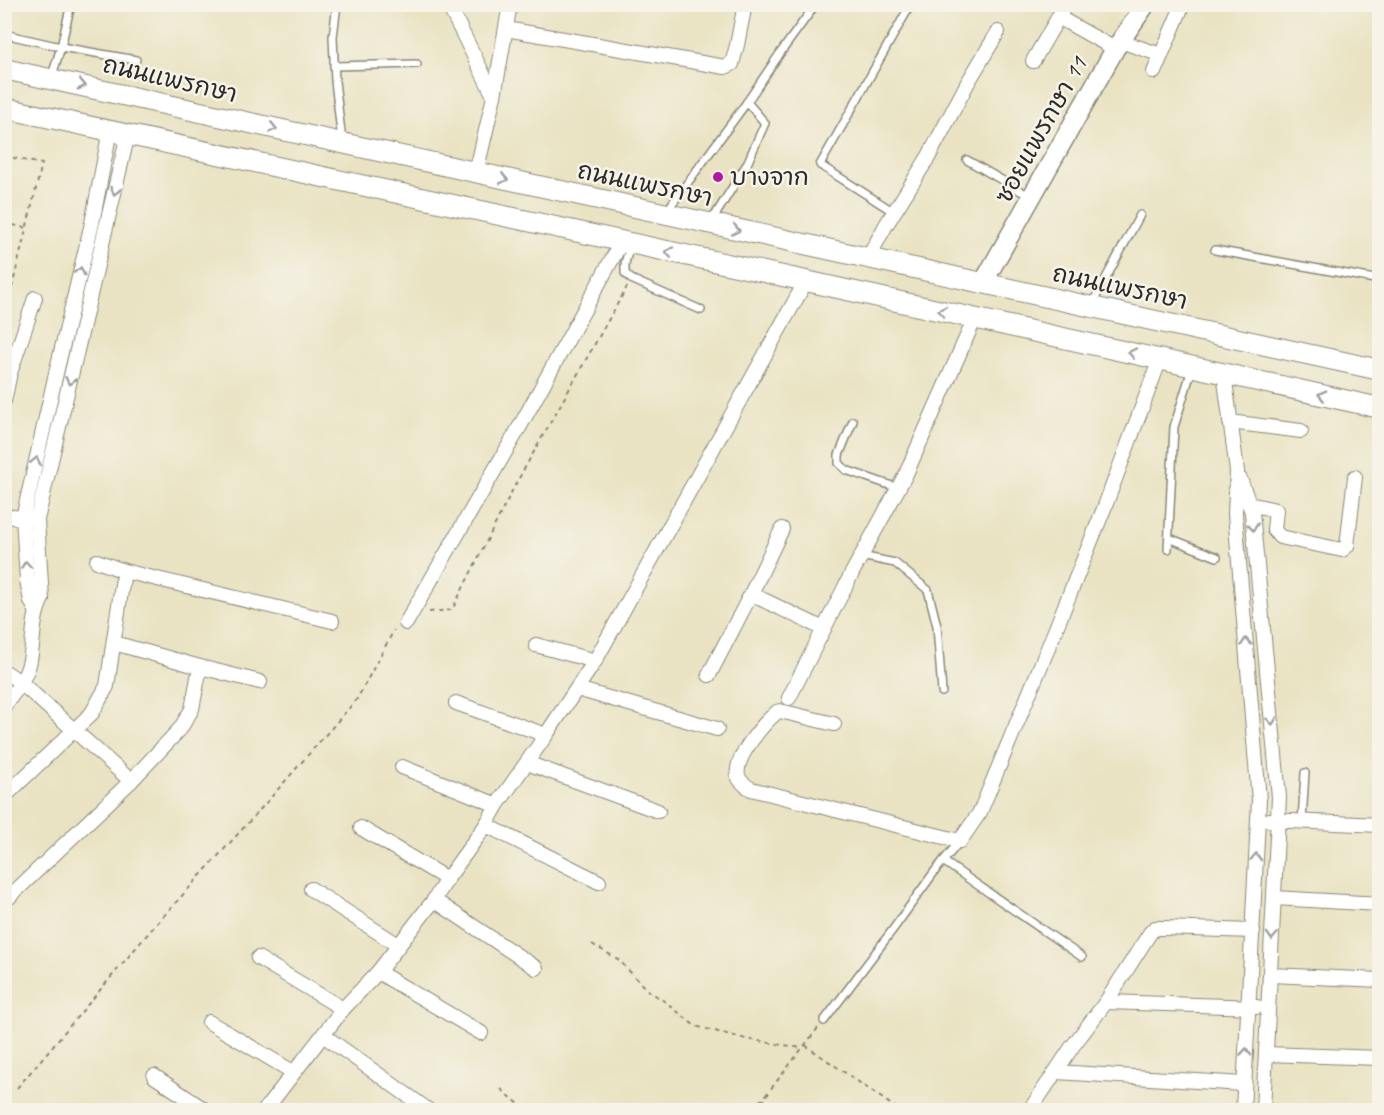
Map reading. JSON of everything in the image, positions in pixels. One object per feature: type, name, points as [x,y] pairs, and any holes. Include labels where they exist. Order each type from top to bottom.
[{"type":"main road","name":"ถนนแพรกษา","points":[[4,69],[1380,370]]},
{"type":"main road","points":[[4,108],[806,281],[1380,408]]},
{"type":"street","points":[[448,4],[494,96]]},
{"type":"street","points":[[476,172],[494,96],[510,4]]},
{"type":"street","points":[[506,29],[724,67],[732,64],[745,4]]},
{"type":"street","points":[[1033,61],[1066,4]]},
{"type":"street","name":"ซอยแพรกษา 11","points":[[983,283],[1117,45],[1146,4]]},
{"type":"street","points":[[1154,72],[1183,4]]},
{"type":"street","points":[[1058,17],[1117,45],[1161,55]]},
{"type":"street","points":[[868,258],[929,156],[967,84],[998,32]]},
{"type":"street","points":[[30,519],[119,132]]},
{"type":"street","points":[[4,706],[30,663],[36,610],[31,601],[27,580],[30,519],[57,369],[92,223],[119,132]]},
{"type":"street","points":[[402,623],[519,428],[626,242]]},
{"type":"street","points":[[271,1108],[293,1072],[343,1009],[378,972],[434,900],[577,689],[595,661],[806,281]]},
{"type":"street","points":[[4,401],[10,373],[34,298]]},
{"type":"street","points":[[789,698],[861,556],[906,474],[975,318]]},
{"type":"street","points":[[834,723],[777,712],[760,729],[743,755],[738,768],[741,782],[751,789],[960,841],[980,812],[1105,506],[1160,359]]},
{"type":"street","points":[[1224,373],[1237,471],[1235,514],[1259,800],[1243,1110]]},
{"type":"street","points":[[1230,422],[1301,431]]},
{"type":"street","points":[[1237,471],[1252,512],[1279,797],[1263,1110]]},
{"type":"street","points":[[1249,504],[1276,510],[1274,530],[1280,537],[1342,550],[1347,546],[1355,477]]},
{"type":"street","points":[[4,516],[30,519]]},
{"type":"street","points":[[709,675],[782,529]]},
{"type":"street","points":[[98,561],[124,571],[332,621]]},
{"type":"street","points":[[4,798],[92,713],[107,686],[124,571]]},
{"type":"street","points":[[751,594],[824,629]]},
{"type":"street","points":[[114,643],[260,682]]},
{"type":"street","points":[[536,645],[595,661]]},
{"type":"street","points":[[4,902],[131,781],[180,729],[192,709],[200,667]]},
{"type":"street","points":[[1248,671],[1267,670]]},
{"type":"street","points":[[4,671],[20,682],[131,781]]},
{"type":"street","points":[[577,689],[717,729]]},
{"type":"street","points":[[456,703],[546,735]]},
{"type":"street","points":[[527,763],[658,811]]},
{"type":"street","points":[[402,767],[497,805]]},
{"type":"street","points":[[1258,819],[1380,825]]},
{"type":"street","points":[[486,825],[599,882]]},
{"type":"street","points":[[361,828],[447,879]]},
{"type":"street","points":[[311,889],[398,945]]},
{"type":"street","points":[[1274,898],[1380,904]]},
{"type":"street","points":[[434,900],[536,968]]},
{"type":"street","points":[[1030,1110],[1155,928],[1253,931]]},
{"type":"street","points":[[258,958],[343,1009]]},
{"type":"street","points":[[378,972],[481,1033]]},
{"type":"street","points":[[1270,975],[1380,980]]},
{"type":"street","points":[[1106,1002],[1268,1007]]},
{"type":"street","points":[[209,1022],[293,1072]]},
{"type":"street","points":[[323,1035],[428,1110]]},
{"type":"street","points":[[1266,1054],[1380,1058]]},
{"type":"street","points":[[1057,1072],[1244,1084]]},
{"type":"street","points":[[154,1076],[205,1110]]},
{"type":"lane","points":[[51,78],[71,4]]},
{"type":"lane","points":[[337,4],[333,37],[334,66],[343,144]]},
{"type":"lane","points":[[664,214],[816,4]]},
{"type":"lane","points":[[894,212],[820,165],[911,4]]},
{"type":"lane","points":[[4,34],[136,60]]},
{"type":"lane","points":[[334,66],[417,64]]},
{"type":"lane","points":[[710,224],[747,164],[765,123],[747,102]]},
{"type":"lane","points":[[967,160],[1031,197]]},
{"type":"lane","points":[[1091,307],[1140,215]]},
{"type":"lane","points":[[626,242],[625,273],[631,279],[701,310]]},
{"type":"lane","points":[[1215,250],[1380,280]]},
{"type":"lane","points":[[1168,549],[1174,428],[1193,366]]},
{"type":"lane","points":[[853,421],[839,455],[839,463],[846,470],[898,488]]},
{"type":"lane","points":[[1168,538],[1217,556]]},
{"type":"lane","points":[[861,556],[895,563],[928,590],[937,626],[942,692]]},
{"type":"lane","points":[[1302,821],[1305,773]]},
{"type":"lane","points":[[824,1021],[960,841]]},
{"type":"lane","points":[[943,861],[1082,957]]},
{"type":"path","points":[[4,156],[42,164],[4,320]]},
{"type":"path","points":[[4,223],[27,228]]},
{"type":"path","points":[[422,612],[452,610],[514,487],[631,279]]},
{"type":"path","points":[[17,1088],[151,930],[357,699],[402,623]]},
{"type":"path","points":[[592,944],[619,960],[646,988],[695,1026],[746,1039],[802,1048]]},
{"type":"path","points":[[757,1110],[824,1021]]},
{"type":"path","points":[[805,1045],[899,1110]]},
{"type":"path","points":[[743,1110],[762,1099],[785,1071]]},
{"type":"path","points":[[501,1089],[526,1110]]},
{"type":"place","name":"บางจาก","points":[[718,177]]}]
